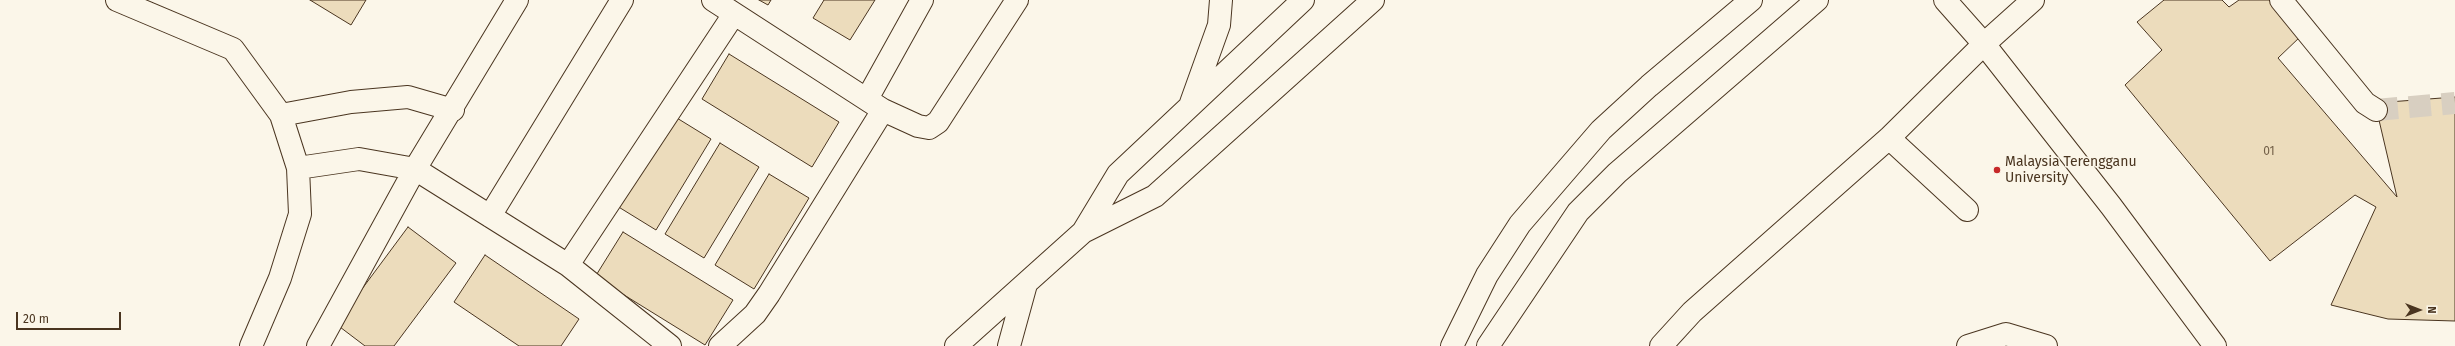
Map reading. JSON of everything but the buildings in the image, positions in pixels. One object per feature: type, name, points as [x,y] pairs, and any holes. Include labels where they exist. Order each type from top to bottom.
[{"type":"street","points":[[117,0],[233,49],[281,114],[298,168],[300,214],[280,278],[251,346]]},
{"type":"street","points":[[318,346],[415,169],[517,0]]},
{"type":"street","points":[[490,216],[622,0]]},
{"type":"street","points":[[713,0],[875,105],[918,126],[929,128],[938,122],[1017,0]]},
{"type":"street","points":[[720,346],[755,314],[770,294],[875,105],[922,0]]},
{"type":"street","points":[[1190,106],[1219,25],[1221,0]]},
{"type":"street","points":[[1084,232],[1118,174],[1303,0]]},
{"type":"street","points":[[956,346],[1084,232],[1155,196],[1373,0]]},
{"type":"street","points":[[1452,346],[1487,275],[1520,224],[1601,130],[1649,86],[1750,0]]},
{"type":"street","points":[[1488,346],[1578,212],[1617,173],[1817,0]]},
{"type":"street","points":[[1945,0],[1984,44],[2111,206],[2215,346]]},
{"type":"street","points":[[1661,346],[1692,312],[1889,138],[1984,44],[2033,0]]},
{"type":"street","points":[[2281,0],[2365,103],[2376,110]]},
{"type":"street","points":[[568,265],[734,14]]},
{"type":"street","points":[[281,114],[351,102],[408,97],[452,110]]},
{"type":"street","points":[[1889,138],[1967,210]]},
{"type":"street","points":[[298,168],[359,159],[415,169],[568,265],[670,346]]},
{"type":"street","points":[[1009,346],[1026,284]]},
{"type":"street","points":[[1968,346],[2006,334],[2046,346]]},
{"type":"tunnel","points":[[2376,110],[2455,103]]},
{"type":"place","name":"Malaysia Terengganu University","points":[[1997,170]]}]
